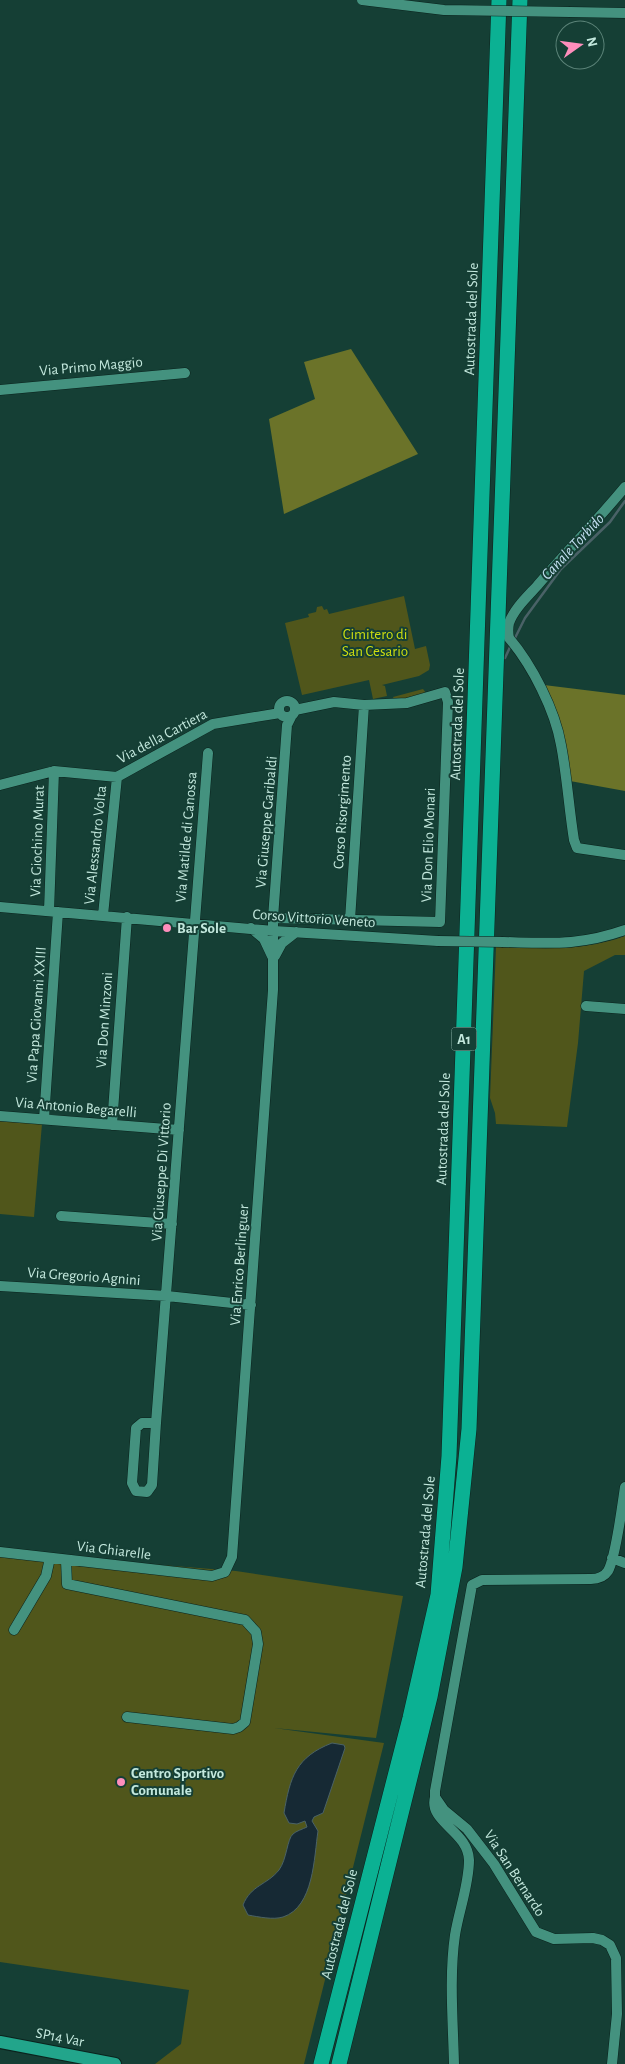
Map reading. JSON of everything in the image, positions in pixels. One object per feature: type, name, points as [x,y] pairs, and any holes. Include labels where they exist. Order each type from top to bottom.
[{"type":"highway","name":"Autostrada del Sole","points":[[321,2064],[410,1718],[438,1595],[449,1456],[499,0]]},
{"type":"highway","name":"Autostrada del Sole","points":[[339,2064],[430,1697],[455,1567],[469,1429],[520,0]]},
{"type":"main road","name":"SP14 Var","points":[[0,2042],[114,2064]]},
{"type":"street","points":[[362,0],[444,10],[625,13]]},
{"type":"street","name":"Via Primo Maggio","points":[[0,390],[185,373]]},
{"type":"street","points":[[625,487],[600,518],[559,560],[517,609],[509,624],[512,642],[532,673],[554,717],[561,743],[574,840],[578,848],[625,855]]},
{"type":"street","name":"Via Don Elio Monari","points":[[273,918],[440,922],[448,702],[445,692],[407,703],[364,705]]},
{"type":"street","points":[[293,713],[293,703],[285,701],[280,704],[280,713],[283,717],[334,702],[364,705]]},
{"type":"street","name":"Corso Risorgimento","points":[[350,920],[364,705]]},
{"type":"street","name":"Via della Cartiera","points":[[0,785],[54,771],[117,777],[213,724],[280,713]]},
{"type":"street","name":"Via Giuseppe Garibaldi","points":[[274,931],[273,918],[287,725],[293,713]]},
{"type":"street","name":"Via Matilde di Canossa","points":[[194,923],[208,753]]},
{"type":"street","name":"Via Giochino Murat","points":[[54,771],[54,912]]},
{"type":"street","name":"Via Alessandro Volta","points":[[103,915],[117,777]]},
{"type":"street","name":"Corso Vittorio Veneto","points":[[0,907],[274,931],[438,941],[571,943],[606,937],[625,930]]},
{"type":"street","name":"Via Papa Giovanni XXIII","points":[[44,1119],[54,912]]},
{"type":"street","name":"Via Don Minzoni","points":[[112,1125],[127,917]]},
{"type":"street","name":"Via Giuseppe Di Vittorio","points":[[156,1423],[142,1422],[136,1428],[132,1484],[136,1491],[147,1492],[152,1485],[194,923]]},
{"type":"street","points":[[251,928],[264,939],[274,959]]},
{"type":"street","name":"Via Enrico Berlinguer","points":[[225,1572],[232,1557],[273,1000],[274,931]]},
{"type":"street","points":[[274,959],[282,943],[296,932]]},
{"type":"street","points":[[586,1006],[625,1009]]},
{"type":"street","name":"Via Antonio Begarelli","points":[[0,1116],[179,1130]]},
{"type":"street","points":[[61,1216],[172,1224]]},
{"type":"street","name":"Via Gregorio Agnini","points":[[0,1286],[167,1296],[251,1305]]},
{"type":"street","points":[[625,1487],[610,1563],[625,1563]]},
{"type":"street","name":"Via Ghiarelle","points":[[0,1552],[212,1576],[225,1572]]},
{"type":"street","points":[[14,1630],[46,1576],[50,1558]]},
{"type":"street","points":[[66,1560],[67,1584],[245,1620],[256,1632],[258,1644],[245,1722],[239,1728],[233,1730],[127,1717]]},
{"type":"street","name":"Via San Bernardo","points":[[454,2064],[453,1954],[469,1858],[463,1841],[436,1814],[433,1803],[472,1585],[482,1580],[598,1579],[607,1573],[610,1563]]},
{"type":"street","name":"Via San Bernardo","points":[[435,1797],[444,1810],[476,1838],[536,1932],[554,1939],[593,1938],[602,1940],[610,1945],[616,1958],[617,2014],[612,2064]]},
{"type":"green space","points":[[351,349],[418,454],[284,514],[269,419],[315,399],[304,362]]},
{"type":"green space","name":"Cimitero di San Cesario","points":[[404,596],[415,649],[426,646],[430,665],[429,670],[419,676],[382,685],[385,686],[387,696],[373,699],[369,680],[302,695],[285,623],[309,617],[308,614],[316,612],[317,607],[322,606],[324,610],[327,609],[329,614]]},
{"type":"green space","points":[[544,685],[625,695],[625,791],[570,781]]},
{"type":"green space","points":[[423,689],[426,693],[401,701],[394,700],[393,697]]},
{"type":"green space","points":[[625,936],[625,955],[615,955],[584,971],[578,1043],[567,1127],[496,1124],[490,1098],[496,947],[577,947],[593,945]]},
{"type":"green space","points":[[0,1121],[42,1124],[34,1217],[0,1214]]},
{"type":"green space","name":"Centro Sportivo Comunale","points":[[0,1552],[236,1571],[403,1596],[376,1738],[274,1728],[384,1743],[304,2064],[155,2064],[181,2044],[189,1990],[0,1962]]},
{"type":"water","points":[[332,1743],[344,1745],[345,1748],[323,1813],[314,1817],[312,1821],[318,1831],[311,1880],[307,1892],[301,1903],[283,1917],[270,1918],[248,1915],[243,1905],[246,1898],[279,1870],[284,1860],[289,1840],[293,1834],[307,1827],[305,1821],[297,1824],[289,1823],[284,1813],[292,1779],[310,1755]]},
{"type":"waterway","name":"Canale Torbido","points":[[514,640],[525,618],[561,569],[610,522],[625,501]]},
{"type":"waterway","name":"Canale Torbido","points":[[505,658],[511,645]]},
{"type":"place","name":"Bar Sole","points":[[167,928]]},
{"type":"place","name":"Centro Sportivo Comunale","points":[[121,1782]]}]
